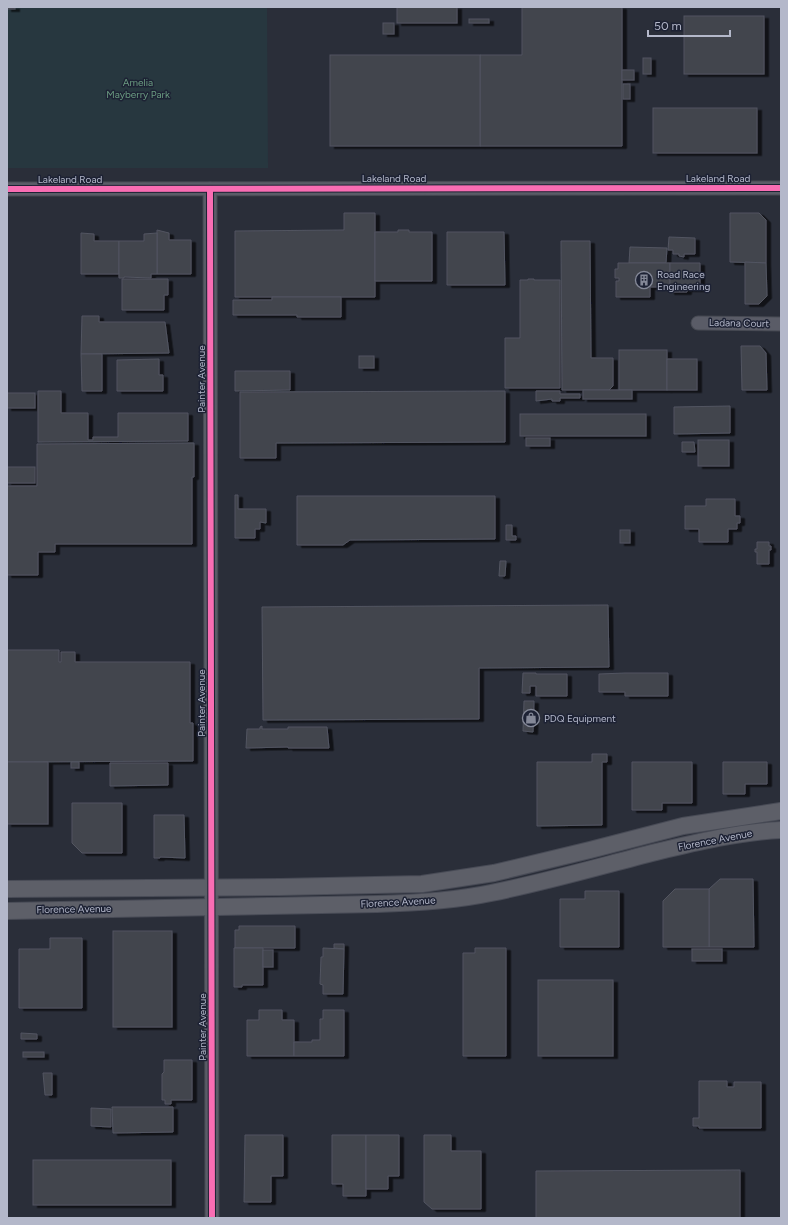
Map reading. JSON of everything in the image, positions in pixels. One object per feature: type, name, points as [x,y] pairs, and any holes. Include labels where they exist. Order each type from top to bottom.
[{"type":"main road","name":"Florence Avenue","points":[[7,889],[394,885],[455,880],[494,873],[684,826],[781,811]]},
{"type":"main road","name":"Florence Avenue","points":[[7,911],[414,903],[491,893],[688,844],[744,834],[781,830]]},
{"type":"street","name":"Lakeland Road","points":[[7,189],[781,188]]},
{"type":"street","name":"Painter Avenue","points":[[210,189],[212,1218]]},
{"type":"street","name":"Ladana Court","points":[[698,323],[781,324]]},
{"type":"green space","name":"Amelia Mayberry Park","points":[[7,7],[267,7],[268,168],[7,168]]},
{"type":"building","points":[[7,7],[15,7],[15,9],[7,9]]},
{"type":"building","points":[[397,7],[457,7],[457,23],[397,23]]},
{"type":"building","points":[[522,7],[622,7],[622,146],[480,146],[480,55],[522,55]]},
{"type":"building","points":[[684,16],[764,16],[764,74],[684,74]]},
{"type":"building","points":[[469,19],[489,19],[489,23],[469,23]]},
{"type":"building","points":[[383,23],[394,23],[394,34],[383,34]]},
{"type":"building","points":[[330,55],[480,55],[480,146],[330,146]]},
{"type":"building","points":[[643,58],[651,58],[651,74],[643,74]]},
{"type":"building","points":[[622,70],[634,70],[634,80],[622,80]]},
{"type":"building","points":[[623,84],[630,84],[630,99],[623,99]]},
{"type":"building","points":[[653,108],[757,108],[757,153],[653,153]]},
{"type":"building","points":[[344,213],[375,213],[375,297],[235,297],[235,231],[344,230]]},
{"type":"building","points":[[730,213],[759,213],[766,220],[766,263],[730,262]]},
{"type":"building","points":[[157,230],[169,233],[169,240],[191,240],[191,274],[157,274]]},
{"type":"building","points":[[398,230],[409,230],[409,232],[432,232],[432,281],[375,281],[375,232],[398,232]]},
{"type":"building","points":[[447,232],[504,232],[505,285],[447,285]]},
{"type":"building","points":[[81,233],[94,234],[94,241],[119,241],[119,274],[81,274]]},
{"type":"building","points":[[157,233],[157,274],[151,274],[151,278],[119,278],[119,241],[144,241],[144,234]]},
{"type":"building","points":[[669,237],[695,238],[695,254],[684,254],[684,257],[679,256],[679,254],[673,254],[673,250],[668,250]]},
{"type":"building","points":[[561,241],[590,241],[591,358],[613,358],[613,386],[609,390],[562,390]]},
{"type":"building","points":[[630,247],[667,248],[666,263],[629,263]]},
{"type":"building","points":[[745,262],[766,263],[767,296],[759,304],[745,304]]},
{"type":"building","name":"Road Race Engineering","points":[[618,263],[670,263],[670,287],[650,287],[650,297],[616,297],[616,281],[619,281],[619,278],[615,278],[615,269],[618,269]]},
{"type":"building","points":[[670,263],[700,263],[700,289],[687,289],[687,292],[670,292]]},
{"type":"building","points":[[122,279],[168,279],[168,295],[164,295],[164,310],[122,310]]},
{"type":"building","points":[[520,280],[560,280],[560,388],[505,388],[505,338],[520,338]]},
{"type":"building","points":[[272,297],[341,297],[341,317],[233,315],[233,300],[272,300]]},
{"type":"building","points":[[82,316],[99,316],[99,322],[165,322],[169,353],[81,354]]},
{"type":"building","points":[[741,346],[760,346],[766,353],[767,390],[742,390]]},
{"type":"building","points":[[619,350],[667,350],[667,390],[619,390]]},
{"type":"building","points":[[81,354],[102,354],[102,391],[82,391]]},
{"type":"building","points":[[359,356],[374,356],[374,368],[359,368]]},
{"type":"building","points":[[159,359],[159,375],[163,375],[163,391],[117,391],[117,360]]},
{"type":"building","points":[[667,359],[697,359],[697,390],[667,390]]},
{"type":"building","points":[[235,371],[290,371],[290,390],[235,391]]},
{"type":"building","points":[[583,390],[632,390],[632,399],[583,399]]},
{"type":"building","points":[[38,391],[61,391],[61,413],[88,413],[88,440],[93,440],[93,437],[118,437],[118,413],[188,413],[188,441],[38,442]]},
{"type":"building","points":[[505,391],[505,442],[276,443],[276,458],[240,458],[240,392]]},
{"type":"building","points":[[536,391],[560,391],[560,394],[580,394],[580,398],[560,398],[560,401],[552,401],[552,399],[536,401]]},
{"type":"building","points":[[7,393],[35,393],[35,408],[7,408]]},
{"type":"building","points":[[730,406],[730,433],[674,434],[674,407]]},
{"type":"building","points":[[520,414],[646,414],[646,436],[520,436]]},
{"type":"building","points":[[526,438],[550,438],[550,446],[526,446]]},
{"type":"building","points":[[698,440],[729,440],[729,466],[698,466]]},
{"type":"building","points":[[682,442],[694,442],[695,452],[682,452]]},
{"type":"building","points":[[194,443],[194,477],[192,477],[192,544],[55,544],[55,552],[38,552],[38,575],[7,575],[7,486],[37,486],[37,444]]},
{"type":"building","points":[[7,467],[35,467],[35,483],[7,483]]},
{"type":"building","points":[[235,495],[238,495],[238,509],[266,509],[266,523],[260,522],[260,529],[255,529],[255,538],[235,538]]},
{"type":"building","points":[[297,496],[495,496],[495,539],[350,540],[343,545],[297,545]]},
{"type":"building","points":[[706,499],[735,499],[735,516],[740,516],[740,523],[737,523],[737,529],[728,529],[728,542],[699,542],[699,529],[685,529],[685,506],[706,506]]},
{"type":"building","points":[[506,525],[512,525],[512,536],[516,536],[516,540],[506,540]]},
{"type":"building","points":[[620,530],[630,530],[630,543],[620,543]]},
{"type":"building","points":[[757,542],[769,542],[771,550],[769,550],[769,564],[757,564],[757,552],[755,552],[755,549],[757,549]]},
{"type":"building","points":[[500,561],[506,561],[505,576],[499,576]]},
{"type":"building","points":[[608,605],[609,667],[479,668],[479,719],[263,720],[262,607]]},
{"type":"building","points":[[7,650],[59,650],[59,662],[61,662],[61,652],[75,652],[75,662],[190,662],[190,723],[193,723],[193,761],[7,762]]},
{"type":"building","points":[[523,673],[567,674],[567,696],[536,696],[536,686],[530,686],[530,693],[522,693]]},
{"type":"building","points":[[668,673],[668,696],[625,696],[625,692],[599,692],[599,674]]},
{"type":"building","points":[[524,701],[534,701],[533,732],[523,731]]},
{"type":"building","points":[[262,726],[262,729],[327,727],[329,748],[246,748],[247,729],[260,729]]},
{"type":"building","points":[[592,754],[607,754],[607,762],[602,762],[602,825],[537,826],[537,762],[592,762]]},
{"type":"building","points":[[7,762],[48,762],[48,824],[7,824]]},
{"type":"building","points":[[71,762],[79,762],[79,768],[71,768]]},
{"type":"building","points":[[632,762],[692,762],[692,803],[662,803],[662,810],[632,810]]},
{"type":"building","points":[[723,762],[767,762],[767,784],[745,784],[745,794],[723,794]]},
{"type":"building","points":[[110,763],[168,763],[168,785],[110,786]]},
{"type":"building","points":[[72,803],[122,803],[122,853],[82,853],[72,843]]},
{"type":"building","points":[[154,815],[184,815],[185,858],[154,858]]},
{"type":"building","points":[[720,879],[753,879],[754,947],[709,947],[709,889]]},
{"type":"building","points":[[675,889],[709,889],[709,947],[663,947],[663,901]]},
{"type":"building","points":[[585,891],[619,891],[619,947],[560,947],[560,899],[585,899]]},
{"type":"building","points":[[239,926],[295,926],[295,948],[235,948],[235,930],[239,930]]},
{"type":"building","points":[[113,931],[172,931],[172,1027],[113,1027]]},
{"type":"building","points":[[50,938],[82,938],[82,1008],[19,1008],[19,949],[50,949]]},
{"type":"building","points":[[334,944],[344,944],[344,949],[334,948]]},
{"type":"building","points":[[234,948],[263,948],[263,985],[242,985],[242,987],[234,987]]},
{"type":"building","points":[[323,948],[344,949],[343,994],[323,994],[323,985],[320,984],[321,957],[323,957]]},
{"type":"building","points":[[475,948],[506,948],[506,1056],[463,1056],[463,953],[475,953]]},
{"type":"building","points":[[692,949],[722,949],[722,961],[692,961]]},
{"type":"building","points":[[263,950],[273,950],[273,967],[263,967]]},
{"type":"building","points":[[538,980],[613,980],[613,1056],[538,1056]]},
{"type":"building","points":[[259,1010],[282,1010],[282,1020],[294,1020],[294,1056],[247,1056],[247,1020],[259,1020]]},
{"type":"building","points":[[323,1010],[344,1010],[344,1056],[294,1056],[294,1042],[312,1042],[312,1040],[320,1040],[320,1019],[323,1019]]},
{"type":"building","points":[[21,1033],[37,1034],[37,1039],[21,1039]]},
{"type":"building","points":[[23,1052],[44,1052],[44,1057],[23,1057]]},
{"type":"building","points":[[164,1060],[192,1060],[192,1100],[171,1100],[171,1104],[165,1104],[165,1100],[162,1100],[162,1074],[164,1072]]},
{"type":"building","points":[[43,1073],[52,1073],[52,1095],[45,1095]]},
{"type":"building","points":[[699,1081],[727,1081],[727,1087],[734,1087],[734,1082],[761,1082],[761,1128],[699,1128],[699,1126],[693,1126],[693,1118],[699,1118]]},
{"type":"building","points":[[112,1107],[173,1107],[173,1132],[113,1133]]},
{"type":"building","points":[[91,1108],[111,1109],[111,1127],[91,1126]]},
{"type":"building","points":[[245,1135],[283,1135],[283,1176],[271,1176],[271,1202],[244,1202]]},
{"type":"building","points":[[332,1135],[366,1135],[366,1196],[343,1196],[343,1184],[332,1184]]},
{"type":"building","points":[[366,1135],[399,1135],[399,1176],[388,1176],[388,1189],[366,1189]]},
{"type":"building","points":[[424,1135],[451,1135],[451,1151],[481,1151],[481,1209],[432,1209],[424,1202]]},
{"type":"building","points":[[33,1160],[171,1160],[171,1205],[33,1205]]},
{"type":"building","points":[[740,1170],[740,1218],[536,1218],[536,1171]]},
{"type":"cycle path","points":[[7,189],[781,188]]},
{"type":"cycle path","points":[[210,189],[212,1218]]},
{"type":"place","name":"Road Race Engineering","points":[[644,280]]},
{"type":"place","name":"PDQ Equipment","points":[[531,718]]}]
